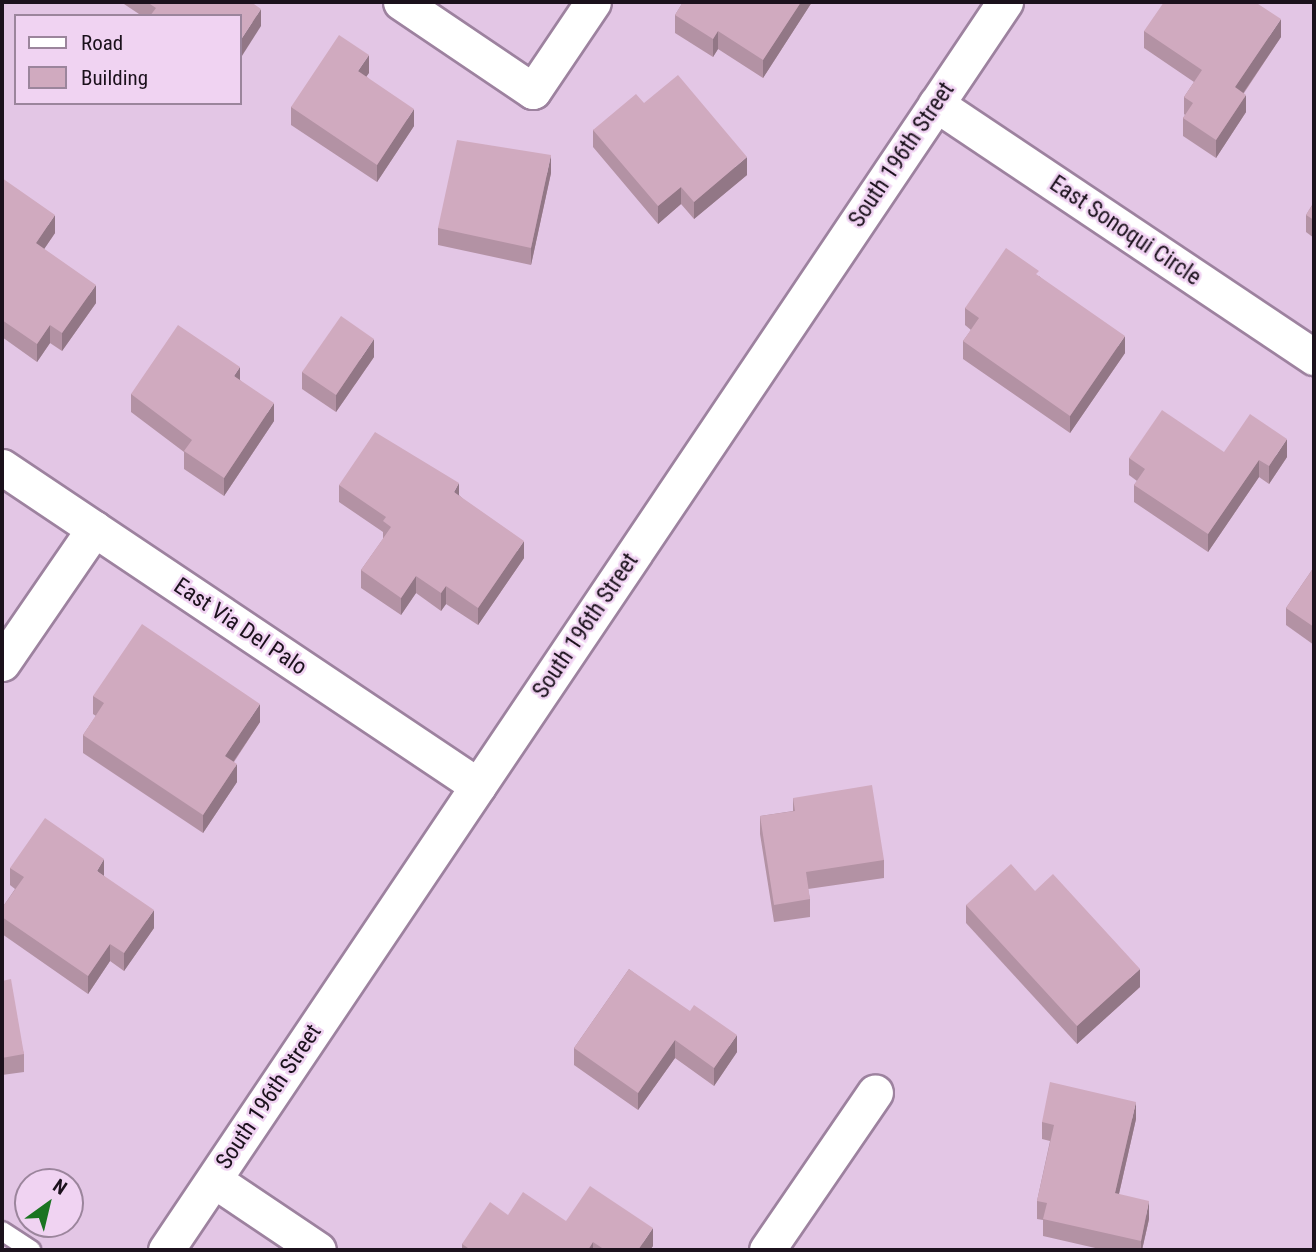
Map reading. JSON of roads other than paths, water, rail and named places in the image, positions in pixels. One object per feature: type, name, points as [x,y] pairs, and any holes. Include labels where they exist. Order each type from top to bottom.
[{"type":"street","points":[[401,2],[534,91],[593,2]]},
{"type":"street","name":"South 196th Street","points":[[166,1250],[1006,2]]},
{"type":"street","name":"East Sonoqui Circle","points":[[936,104],[1314,357]]},
{"type":"street","name":"East Via Del Palo","points":[[2,467],[478,786]]},
{"type":"street","points":[[2,663],[94,529]]},
{"type":"street","points":[[767,1250],[875,1091]]},
{"type":"street","points":[[214,1180],[318,1250]]},
{"type":"lane","points":[[2,1231],[31,1250]]}]
